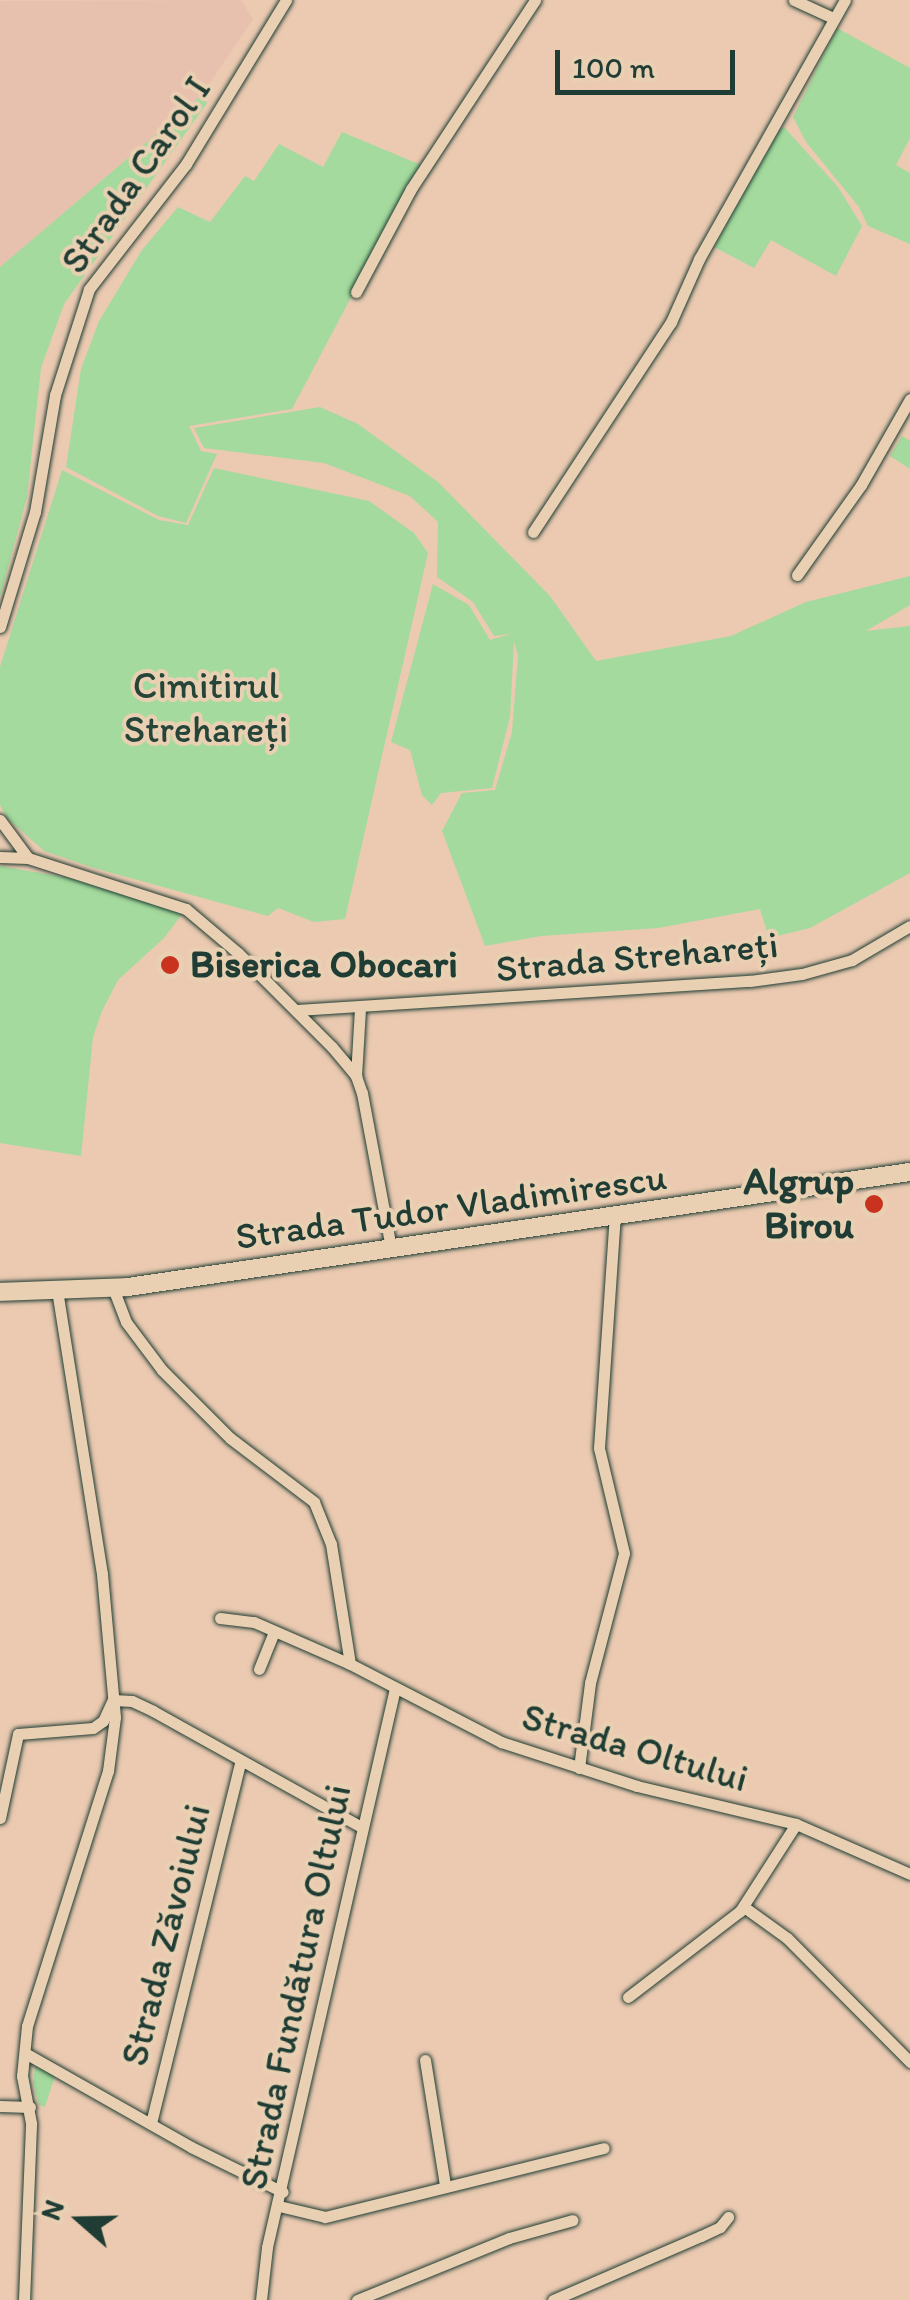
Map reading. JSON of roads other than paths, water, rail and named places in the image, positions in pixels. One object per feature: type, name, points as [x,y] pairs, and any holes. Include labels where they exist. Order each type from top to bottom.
[{"type":"main road","name":"Strada Tudor Vladimirescu","points":[[0,1292],[113,1288],[910,1172]]},
{"type":"street","name":"Strada Carol I","points":[[0,627],[35,512],[55,395],[89,288],[186,164],[286,0]]},
{"type":"street","points":[[356,292],[410,189],[535,0]]},
{"type":"street","points":[[794,0],[833,18]]},
{"type":"street","points":[[533,532],[671,322],[700,258],[845,0]]},
{"type":"street","points":[[797,575],[861,485],[910,398]]},
{"type":"street","points":[[0,820],[28,858]]},
{"type":"street","points":[[0,857],[28,858],[174,902],[213,931],[298,1010],[356,1076]]},
{"type":"street","name":"Strada Strehareți","points":[[298,1010],[677,988],[802,974],[852,960],[910,926]]},
{"type":"street","points":[[360,1008],[356,1076],[391,1248]]},
{"type":"street","points":[[579,1768],[590,1683],[624,1553],[598,1448],[615,1215]]},
{"type":"street","points":[[113,1288],[126,1322],[162,1370],[230,1438],[314,1502],[331,1544],[350,1664]]},
{"type":"street","points":[[24,2300],[30,2107],[22,2076],[27,2026],[108,1771],[113,1700],[102,1574],[56,1291]]},
{"type":"street","name":"Strada Oltului","points":[[220,1618],[254,1622],[350,1664],[501,1742],[579,1768],[796,1824],[910,1874]]},
{"type":"street","points":[[258,1669],[274,1632]]},
{"type":"street","name":"Strada Fundătura Oltului","points":[[261,2300],[267,2248],[395,1688]]},
{"type":"street","points":[[113,1700],[132,1701],[153,1711],[240,1763],[362,1827]]},
{"type":"street","points":[[0,1818],[18,1734],[93,1728],[103,1721],[113,1700]]},
{"type":"street","name":"Strada Zăvoiului","points":[[151,2122],[240,1763]]},
{"type":"street","points":[[628,1997],[744,1907],[796,1824]]},
{"type":"street","points":[[744,1907],[786,1938],[910,2062]]},
{"type":"street","points":[[25,2053],[282,2192]]},
{"type":"street","points":[[425,2060],[445,2185]]},
{"type":"street","points":[[0,2106],[30,2107]]},
{"type":"street","points":[[279,2206],[324,2217],[445,2185],[572,2160],[604,2148]]},
{"type":"street","points":[[552,2300],[568,2297],[702,2236],[720,2227],[728,2217]]},
{"type":"street","points":[[357,2300],[509,2238],[573,2220]]},
{"type":"place","name":"Biserica Obocari","points":[[170,965]]},
{"type":"place","name":"Algrup Birou","points":[[874,1204]]},
{"type":"park label","name":"Cimitirul Strehareți","points":[[206,708]]}]
